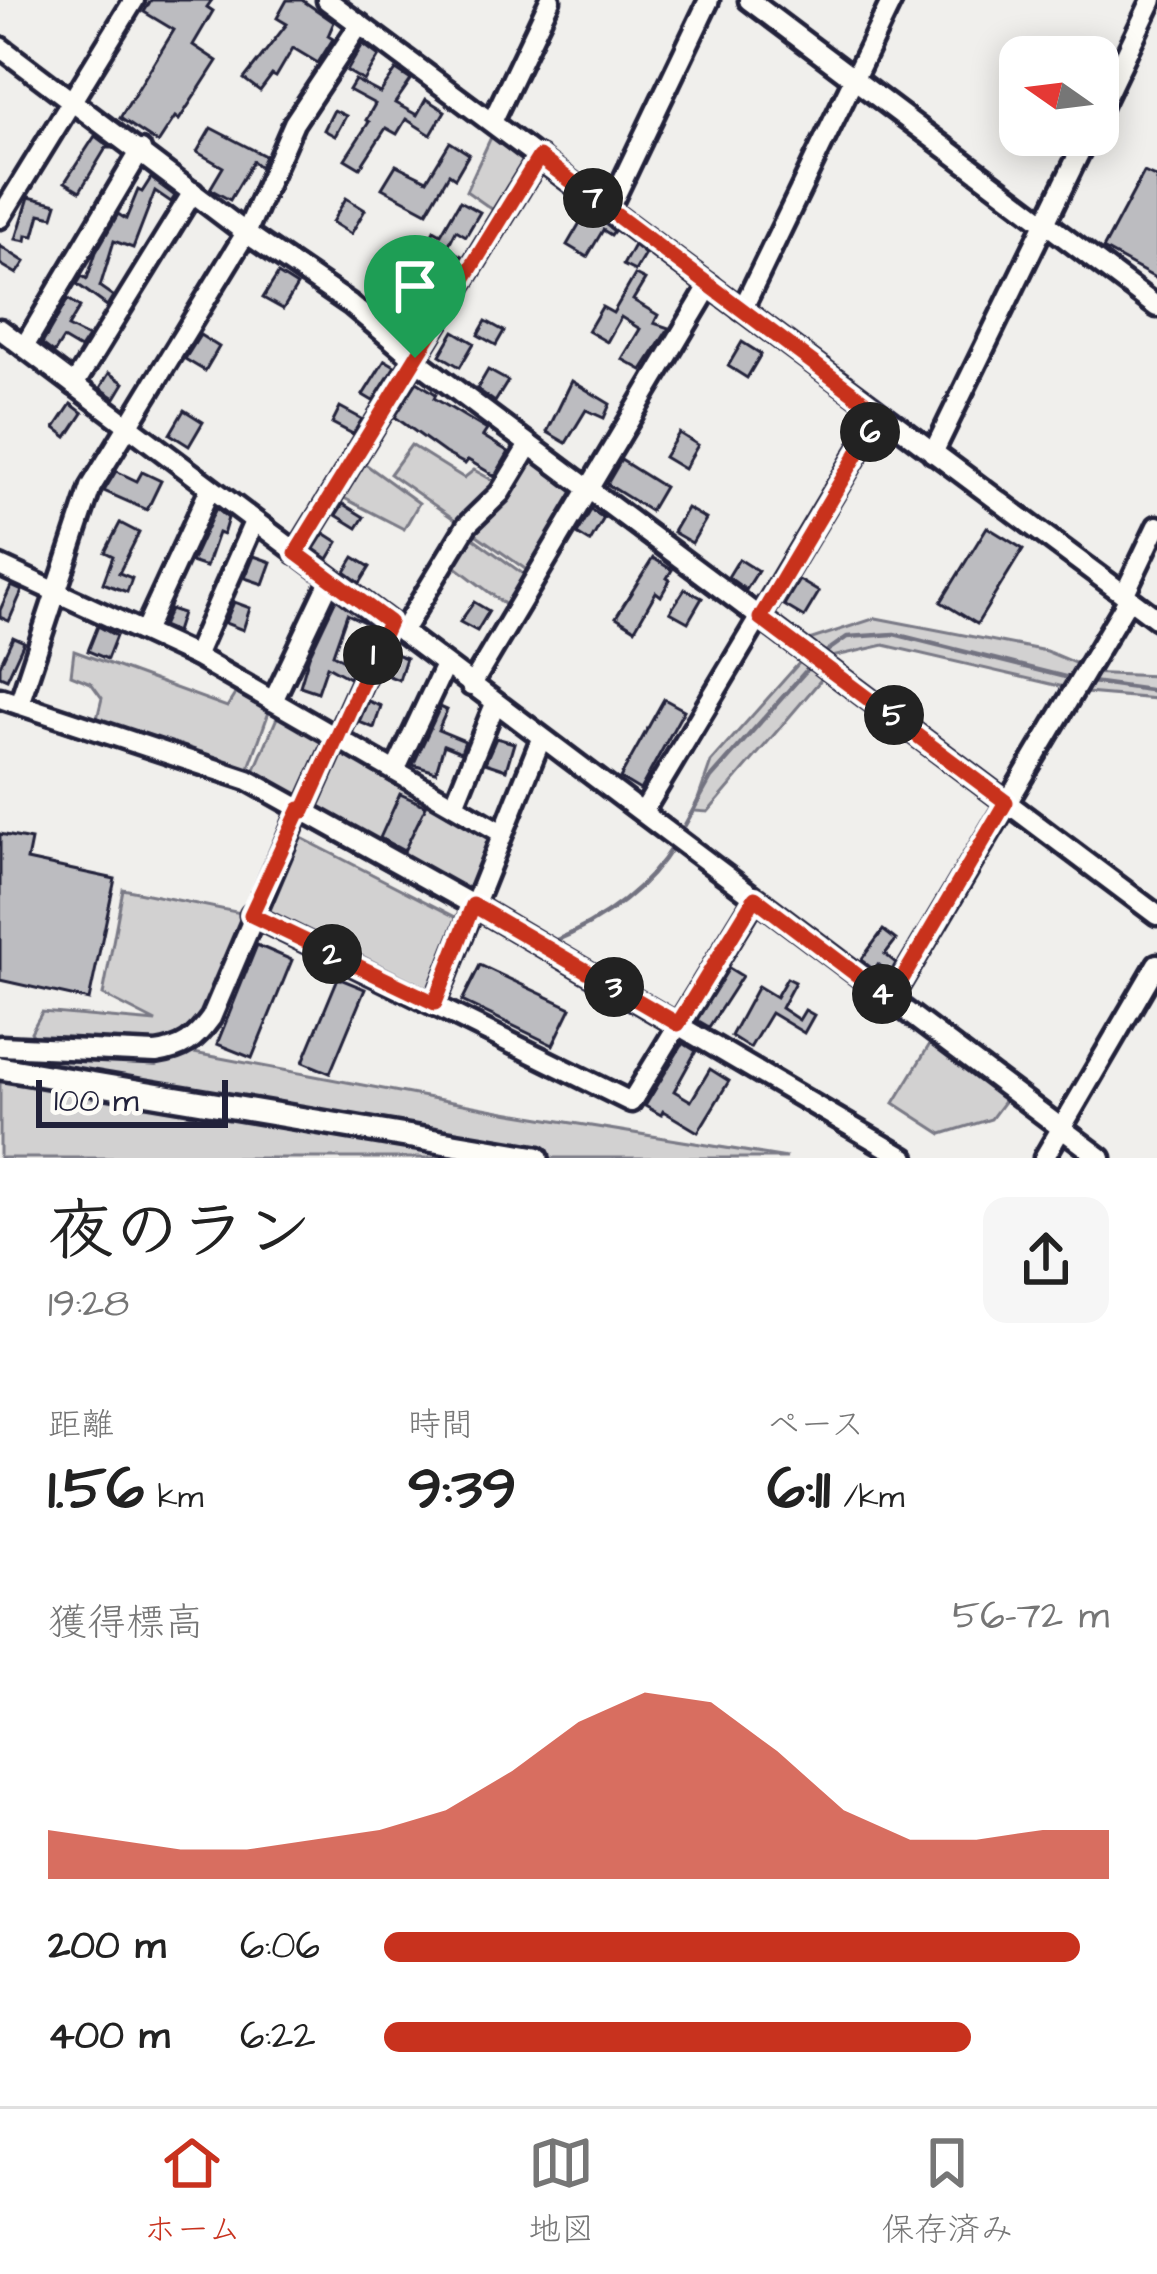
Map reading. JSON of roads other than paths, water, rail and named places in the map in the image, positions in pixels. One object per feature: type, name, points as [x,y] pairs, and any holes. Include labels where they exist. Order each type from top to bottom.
[{"type":"main road","points":[[0,1069],[536,1158]]},
{"type":"street","points":[[0,218],[134,0]]},
{"type":"street","points":[[327,0],[354,13],[492,122],[1157,619]]},
{"type":"street","points":[[492,122],[550,0]]},
{"type":"street","points":[[609,209],[709,0]]},
{"type":"street","points":[[749,0],[1157,307]]},
{"type":"street","points":[[742,310],[892,0]]},
{"type":"street","points":[[1119,71],[1154,1]]},
{"type":"street","points":[[354,13],[294,124],[246,232],[92,487],[10,701],[248,780],[473,905],[905,1158]]},
{"type":"street","points":[[0,47],[350,304],[529,445],[1157,915]]},
{"type":"street","points":[[24,346],[140,150]]},
{"type":"street","points":[[933,453],[1078,156]]},
{"type":"street","points":[[296,553],[539,157]]},
{"type":"street","points":[[74,386],[193,192]]},
{"type":"street","points":[[471,686],[710,285]]},
{"type":"street","points":[[0,329],[1101,1158]]},
{"type":"street","points":[[643,812],[881,414]]},
{"type":"street","points":[[0,1046],[156,1053],[178,1050],[196,1039],[211,1018],[251,915],[334,736],[395,627],[467,525],[500,493],[529,445]]},
{"type":"street","points":[[143,632],[210,489]]},
{"type":"street","points":[[195,656],[254,522]]},
{"type":"street","points":[[890,1000],[1127,596],[1157,526]]},
{"type":"street","points":[[0,566],[195,656],[502,833]]},
{"type":"street","points":[[273,701],[331,579]]},
{"type":"street","points":[[395,771],[445,664]]},
{"type":"street","points":[[454,806],[496,704]]},
{"type":"street","points":[[435,1003],[541,739]]},
{"type":"street","points":[[251,915],[631,1102],[755,898]]},
{"type":"street","points":[[1045,1158],[1157,964]]},
{"type":"waterway","points":[[820,656],[847,637],[894,634],[1073,679]]},
{"type":"waterway","points":[[680,834],[711,778],[812,664]]},
{"type":"waterway","points":[[1084,681],[1157,691]]},
{"type":"waterway","points":[[0,709],[241,789],[292,818]]},
{"type":"waterway","points":[[302,823],[466,913]]},
{"type":"waterway","points":[[550,943],[620,904],[650,877],[674,844]]},
{"type":"waterway","points":[[476,918],[508,936]]}]
